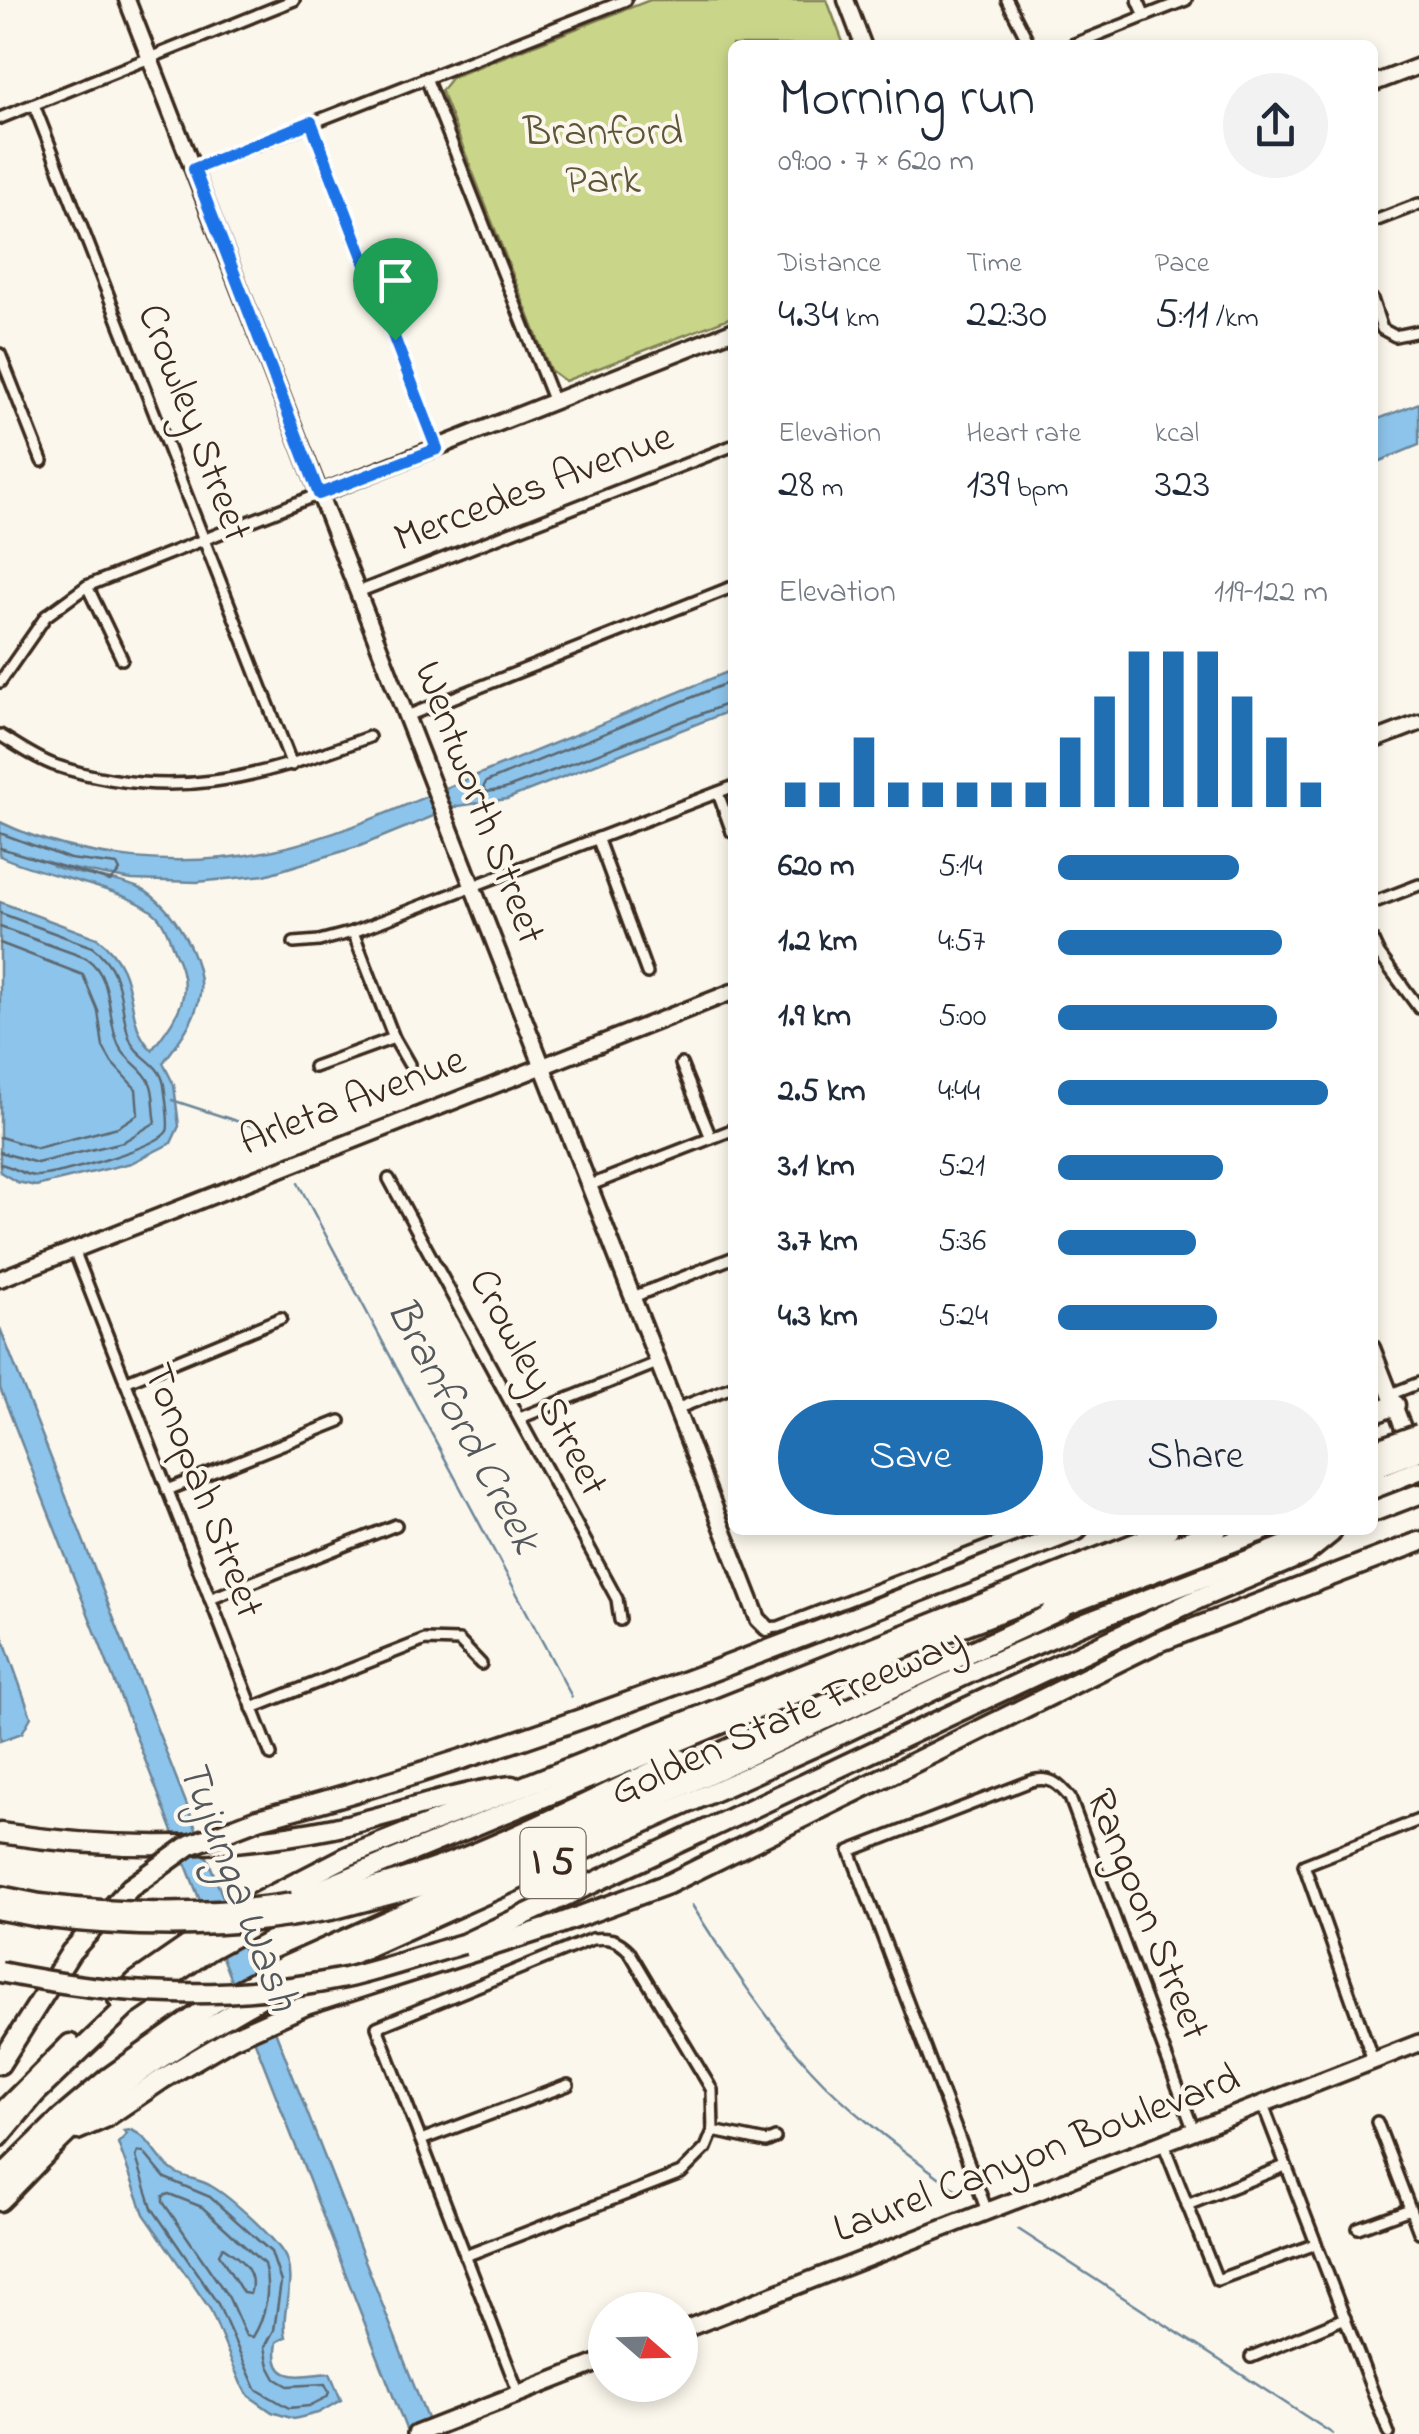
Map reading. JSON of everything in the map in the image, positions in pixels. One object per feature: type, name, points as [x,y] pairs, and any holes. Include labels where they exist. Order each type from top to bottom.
[{"type":"highway","points":[[1378,1410],[1393,1400]]},
{"type":"highway","points":[[1378,1467],[1419,1434]]},
{"type":"highway","points":[[1378,1468],[1419,1451]]},
{"type":"highway","points":[[1378,1468],[1419,1470]]},
{"type":"highway","points":[[1378,1510],[1419,1494]]},
{"type":"highway","points":[[0,2064],[71,1952],[101,1916],[130,1888],[190,1845],[258,1819],[547,1732],[761,1654],[1063,1535]]},
{"type":"highway","name":"Golden State Freeway","points":[[0,2114],[135,1982],[348,1856],[1155,1535]]},
{"type":"highway","points":[[242,1922],[942,1635],[1203,1535]]},
{"type":"highway","points":[[282,1976],[1062,1609],[1251,1535]]},
{"type":"highway","name":"Golden State Freeway","points":[[0,2201],[66,2135],[132,2078],[217,2011],[282,1976],[822,1743],[1083,1624],[1313,1535]]},
{"type":"highway","points":[[0,1972],[75,1987],[135,1993],[236,1993],[349,1977],[464,1944],[1198,1599],[1306,1554],[1329,1535]]},
{"type":"highway","points":[[66,2135],[105,2118],[232,2038],[306,2004],[548,1928],[668,1884],[1156,1643],[1419,1542]]},
{"type":"highway","points":[[0,1910],[39,1911],[133,1926],[188,1927],[290,1910],[349,1906],[441,1880],[844,1697],[1038,1614],[1062,1609]]},
{"type":"highway","points":[[290,1910],[437,1868],[838,1688],[942,1635]]},
{"type":"highway","points":[[0,1832],[84,1843],[208,1844],[334,1828],[476,1790],[534,1783]]},
{"type":"highway","points":[[0,1896],[39,1911]]},
{"type":"highway","points":[[0,2136],[36,2094],[126,2007],[208,1941]]},
{"type":"highway","points":[[0,2178],[108,2078],[217,2011]]},
{"type":"main road","name":"Laurel Canyon Boulevard","points":[[698,2324],[1419,2042]]},
{"type":"main road","points":[[416,2434],[588,2367]]},
{"type":"street","name":"Wentworth Street","points":[[126,0],[657,1363],[726,1519]]},
{"type":"street","points":[[0,118],[294,0]]},
{"type":"street","points":[[194,169],[626,0]]},
{"type":"street","points":[[846,0],[861,40]]},
{"type":"street","points":[[1008,0],[1028,40]]},
{"type":"street","points":[[1138,0],[1145,16]]},
{"type":"street","points":[[1085,40],[1186,0]]},
{"type":"street","points":[[1378,82],[1419,66]]},
{"type":"street","points":[[426,78],[554,402]]},
{"type":"street","name":"Crowley Street","points":[[34,105],[292,766]]},
{"type":"street","points":[[311,122],[437,449]]},
{"type":"street","points":[[1378,220],[1419,204]]},
{"type":"street","points":[[1378,317],[1382,329],[1395,336],[1419,330]]},
{"type":"street","points":[[0,682],[46,616],[86,586],[728,333]]},
{"type":"street","points":[[0,354],[42,461]]},
{"type":"street","name":"Mercedes Avenue","points":[[358,592],[728,448]]},
{"type":"street","points":[[86,586],[122,659]]},
{"type":"street","points":[[408,716],[728,589]]},
{"type":"street","points":[[1378,739],[1419,723]]},
{"type":"street","points":[[0,735],[52,764],[145,786],[230,781],[292,766],[368,736]]},
{"type":"street","points":[[294,943],[353,932],[728,789]]},
{"type":"street","points":[[718,793],[728,821]]},
{"type":"street","points":[[598,840],[646,973]]},
{"type":"street","points":[[1378,900],[1419,885]]},
{"type":"street","points":[[353,932],[394,1038],[409,1064]]},
{"type":"street","points":[[1378,952],[1419,1008]]},
{"type":"street","name":"Arleta Avenue","points":[[0,1279],[728,994]]},
{"type":"street","points":[[314,1067],[394,1038]]},
{"type":"street","points":[[681,1064],[712,1138]]},
{"type":"street","points":[[588,1186],[728,1132]]},
{"type":"street","name":"Crowley Street","points":[[390,1179],[617,1599],[620,1620]]},
{"type":"street","name":"Tonopah Street","points":[[74,1250],[271,1755]]},
{"type":"street","points":[[633,1297],[728,1260]]},
{"type":"street","points":[[125,1382],[281,1318]]},
{"type":"street","points":[[520,1418],[657,1363]]},
{"type":"street","points":[[1378,1364],[1419,1470]]},
{"type":"street","points":[[1393,1400],[1419,1383]]},
{"type":"street","points":[[676,1409],[728,1389]]},
{"type":"street","points":[[167,1490],[340,1422]]},
{"type":"street","points":[[210,1599],[396,1525]]},
{"type":"street","name":"Wentworth Street","points":[[731,1535],[758,1619],[767,1628]]},
{"type":"street","points":[[767,1628],[779,1627],[1017,1535]]},
{"type":"street","points":[[252,1708],[424,1640],[459,1641],[480,1664]]},
{"type":"street","name":"Rangoon Street","points":[[987,2212],[850,1850],[1031,1781],[1056,1781],[1070,1798],[1194,2131]]},
{"type":"street","points":[[1373,2060],[1304,1865],[1419,1820]]},
{"type":"street","points":[[465,2256],[682,2174],[706,2148],[714,2131],[712,2090],[620,1942],[607,1937],[592,1939],[377,2027],[465,2256],[519,2394]]},
{"type":"street","points":[[421,2140],[568,2085]]},
{"type":"street","points":[[1262,2105],[1389,2434]]},
{"type":"street","points":[[1378,2122],[1419,2232]]},
{"type":"street","points":[[714,2131],[766,2142],[775,2138]]},
{"type":"street","points":[[1163,2143],[1217,2280],[1316,2244]]},
{"type":"street","points":[[1188,2205],[1286,2166]]},
{"type":"street","points":[[1358,2228],[1410,2209]]},
{"type":"street","points":[[1251,2356],[1344,2318]]},
{"type":"green space","name":"Branford Park","points":[[650,0],[827,0],[842,40],[728,40],[728,319],[565,381],[550,370],[441,91],[452,77]]},
{"type":"water","points":[[1419,403],[1419,445],[1378,462],[1378,419]]},
{"type":"water","points":[[728,672],[728,712],[507,799],[458,806],[360,846],[265,875],[197,882],[132,880],[52,865],[141,889],[164,907],[184,934],[197,965],[200,994],[186,1031],[163,1063],[174,1085],[179,1126],[171,1143],[131,1163],[36,1186],[17,1182],[0,1172],[0,902],[97,938],[112,952],[127,981],[137,1025],[152,1050],[176,1015],[184,981],[159,918],[130,899],[0,856],[0,822],[65,846],[170,860],[274,850],[382,815]]},
{"type":"water","points":[[0,1328],[433,2434],[408,2434],[0,1388]]},
{"type":"water","points":[[0,1629],[31,1717],[22,1733],[0,1741]]},
{"type":"water","points":[[131,2130],[144,2138],[175,2172],[207,2184],[230,2199],[283,2253],[289,2280],[286,2337],[277,2342],[278,2366],[290,2375],[330,2373],[341,2400],[318,2413],[294,2419],[272,2412],[249,2396],[210,2309],[144,2214],[118,2143],[127,2134],[124,2131]]},
{"type":"waterway","name":"Branford Creek","points":[[172,1100],[261,1129]]},
{"type":"waterway","name":"Branford Creek","points":[[298,1183],[572,1697]]},
{"type":"waterway","name":"Branford Creek","points":[[692,1905],[748,1989],[810,2068],[863,2118],[959,2192]]},
{"type":"waterway","name":"Branford Creek","points":[[1018,2229],[1333,2434]]},
{"type":"route","points":[[311,122],[395,340],[437,449],[319,494],[194,169],[311,122]]},
{"type":"water label","name":"Tujunga Wash","points":[[236,1886]]}]
